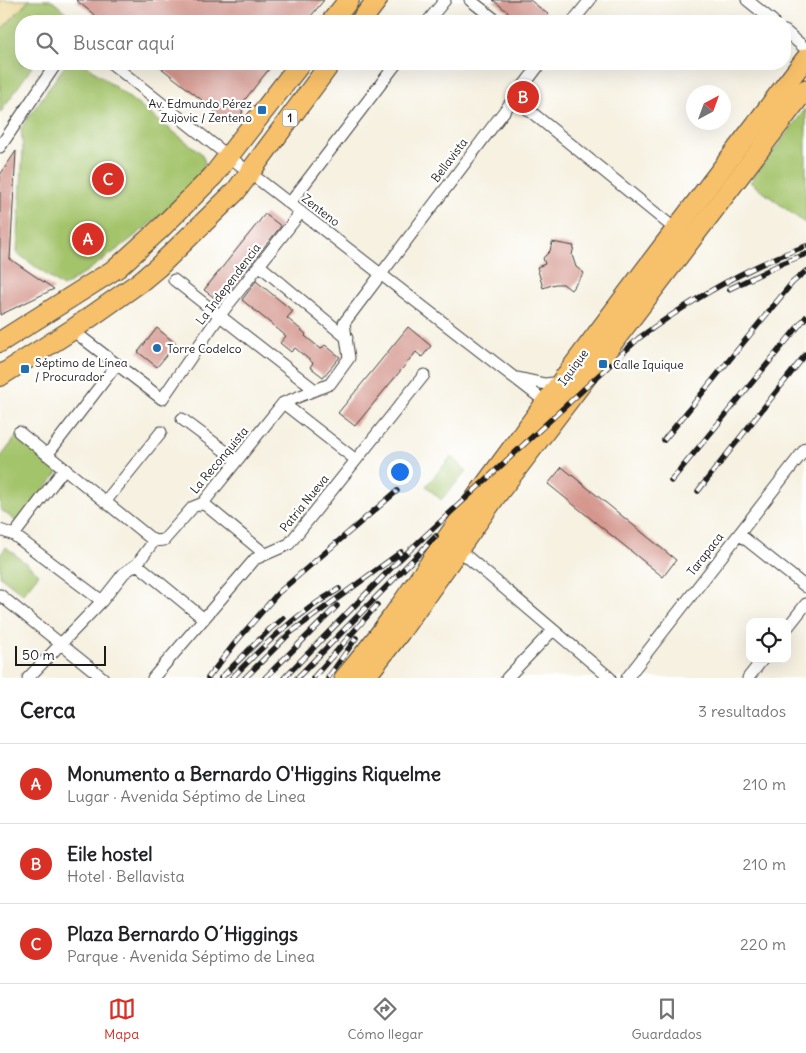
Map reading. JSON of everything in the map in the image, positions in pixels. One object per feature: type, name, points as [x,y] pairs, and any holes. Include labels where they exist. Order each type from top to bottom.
[{"type":"highway","points":[[337,15],[349,0]]},
{"type":"highway","points":[[366,15],[377,0]]},
{"type":"highway","name":"1","points":[[229,156],[295,70]]},
{"type":"highway","name":"1","points":[[250,172],[326,70]]},
{"type":"highway","points":[[0,342],[117,268],[161,228],[213,176],[229,156]]},
{"type":"highway","points":[[0,376],[72,330],[140,282],[236,191],[250,172]]},
{"type":"main road","name":"Iquique","points":[[344,678],[387,624],[465,512],[546,402],[806,58]]},
{"type":"main road","name":"Iquique","points":[[365,678],[400,633],[458,550],[594,366],[806,89]]},
{"type":"main road","points":[[562,382],[574,380],[594,366]]},
{"type":"main road","points":[[458,550],[459,526],[465,512]]},
{"type":"street","points":[[433,15],[445,0]]},
{"type":"street","points":[[470,0],[489,15]]},
{"type":"street","points":[[578,15],[590,0]]},
{"type":"street","points":[[747,0],[766,15]]},
{"type":"street","points":[[791,36],[806,49]]},
{"type":"street","points":[[0,147],[52,70]]},
{"type":"street","name":"Zenteno","points":[[120,70],[546,402]]},
{"type":"street","points":[[290,203],[391,70]]},
{"type":"street","name":"Bellavista","points":[[380,273],[535,70]]},
{"type":"street","points":[[514,98],[675,229]]},
{"type":"street","name":"La Independencia","points":[[117,364],[162,399],[220,315],[301,212]]},
{"type":"street","points":[[259,265],[346,338]]},
{"type":"street","name":"La Reconquista","points":[[28,678],[102,601],[124,573],[136,564],[154,541],[164,540],[193,507],[203,503],[283,403],[330,384],[349,358],[344,323],[380,273]]},
{"type":"street","points":[[174,280],[315,390]]},
{"type":"street","points":[[47,455],[117,364],[72,330]]},
{"type":"street","name":"Patria Nueva","points":[[153,678],[255,558],[289,544],[424,374]]},
{"type":"street","name":"Zenteno","points":[[514,377],[545,384],[562,382]]},
{"type":"street","points":[[283,403],[356,460]]},
{"type":"street","points":[[182,419],[237,460]]},
{"type":"street","points":[[18,432],[154,541]]},
{"type":"street","points":[[105,502],[161,432]]},
{"type":"street","name":"Tarapaca","points":[[627,678],[806,448]]},
{"type":"street","points":[[14,535],[64,469]]},
{"type":"street","points":[[203,503],[265,554]]},
{"type":"street","points":[[0,530],[14,535],[102,601]]},
{"type":"street","points":[[739,534],[806,587]]},
{"type":"street","points":[[458,550],[610,678]]},
{"type":"street","points":[[136,564],[204,619]]},
{"type":"street","points":[[0,595],[103,678]]},
{"type":"street","points":[[791,623],[806,604]]},
{"type":"street","points":[[507,678],[553,630]]},
{"type":"street","points":[[748,678],[760,663]]},
{"type":"green space","points":[[29,0],[51,0],[68,14],[15,15],[15,70],[30,70],[0,113],[0,31]]},
{"type":"green space","points":[[62,70],[93,70],[201,153],[205,162],[197,177],[183,193],[143,230],[98,264],[63,287],[17,253],[23,150],[21,128]]},
{"type":"green space","points":[[806,108],[806,224],[750,182]]},
{"type":"green space","points":[[17,436],[60,470],[18,523],[0,509],[0,458]]},
{"type":"green space","points":[[451,457],[467,471],[441,500],[426,486]]},
{"type":"green space","points":[[6,547],[39,574],[23,594],[0,576],[0,555]]},
{"type":"sand","points":[[0,0],[29,0],[0,31]]},
{"type":"building","points":[[76,0],[324,0],[312,15],[95,15]]},
{"type":"building","points":[[493,0],[530,0],[549,15],[512,15]]},
{"type":"building","points":[[164,70],[268,70],[243,102],[242,114],[239,120],[228,123],[218,116],[212,108]]},
{"type":"building","points":[[16,151],[10,259],[54,289],[0,315],[0,175]]},
{"type":"building","points":[[265,214],[281,226],[220,302],[204,290]]},
{"type":"building","points":[[552,242],[574,246],[572,255],[576,267],[584,273],[571,290],[563,284],[555,284],[543,288],[537,267],[545,264],[543,258],[550,251]]},
{"type":"building","points":[[256,281],[293,311],[287,318],[306,334],[305,336],[321,349],[325,345],[340,357],[323,377],[310,367],[313,363],[295,348],[291,352],[280,343],[286,336],[242,300]]},
{"type":"building","points":[[408,327],[431,346],[422,357],[416,352],[355,426],[338,413]]},
{"type":"building","name":"Torre Codelco","points":[[157,328],[176,344],[157,367],[138,352]]},
{"type":"building","points":[[562,467],[676,560],[663,577],[548,484]]},
{"type":"railway","points":[[284,678],[398,561],[639,338],[719,286],[762,264],[806,246]]},
{"type":"railway","points":[[729,289],[806,254]]},
{"type":"railway","points":[[664,440],[792,283],[806,271]]},
{"type":"railway","points":[[671,481],[806,317]]},
{"type":"railway","points":[[698,491],[806,354]]},
{"type":"railway","points":[[208,678],[278,593],[397,491]]},
{"type":"railway","points":[[297,678],[436,536]]},
{"type":"railway","points":[[245,678],[290,633],[401,552]]},
{"type":"railway","points":[[232,678],[282,630],[339,589]]},
{"type":"railway","points":[[313,678],[377,605]]},
{"type":"railway","points":[[265,678],[337,606]]},
{"type":"railway","points":[[221,678],[283,618]]},
{"type":"railway","points":[[328,678],[356,638]]},
{"type":"place","name":"Eile hostel","points":[[523,97]]},
{"type":"place","name":"Av. Edmundo Pérez Zujovic / Zenteno","points":[[262,110]]},
{"type":"place","name":"Plaza Bernardo O´Higgings","points":[[108,179]]},
{"type":"place","name":"Monumento a Bernardo O'Higgins Riquelme","points":[[88,239]]},
{"type":"place","name":"Torre Codelco","points":[[157,348]]},
{"type":"place","name":"Calle Iquique","points":[[603,364]]},
{"type":"place","name":"Séptimo de Línea / Procurador","points":[[25,369]]}]
